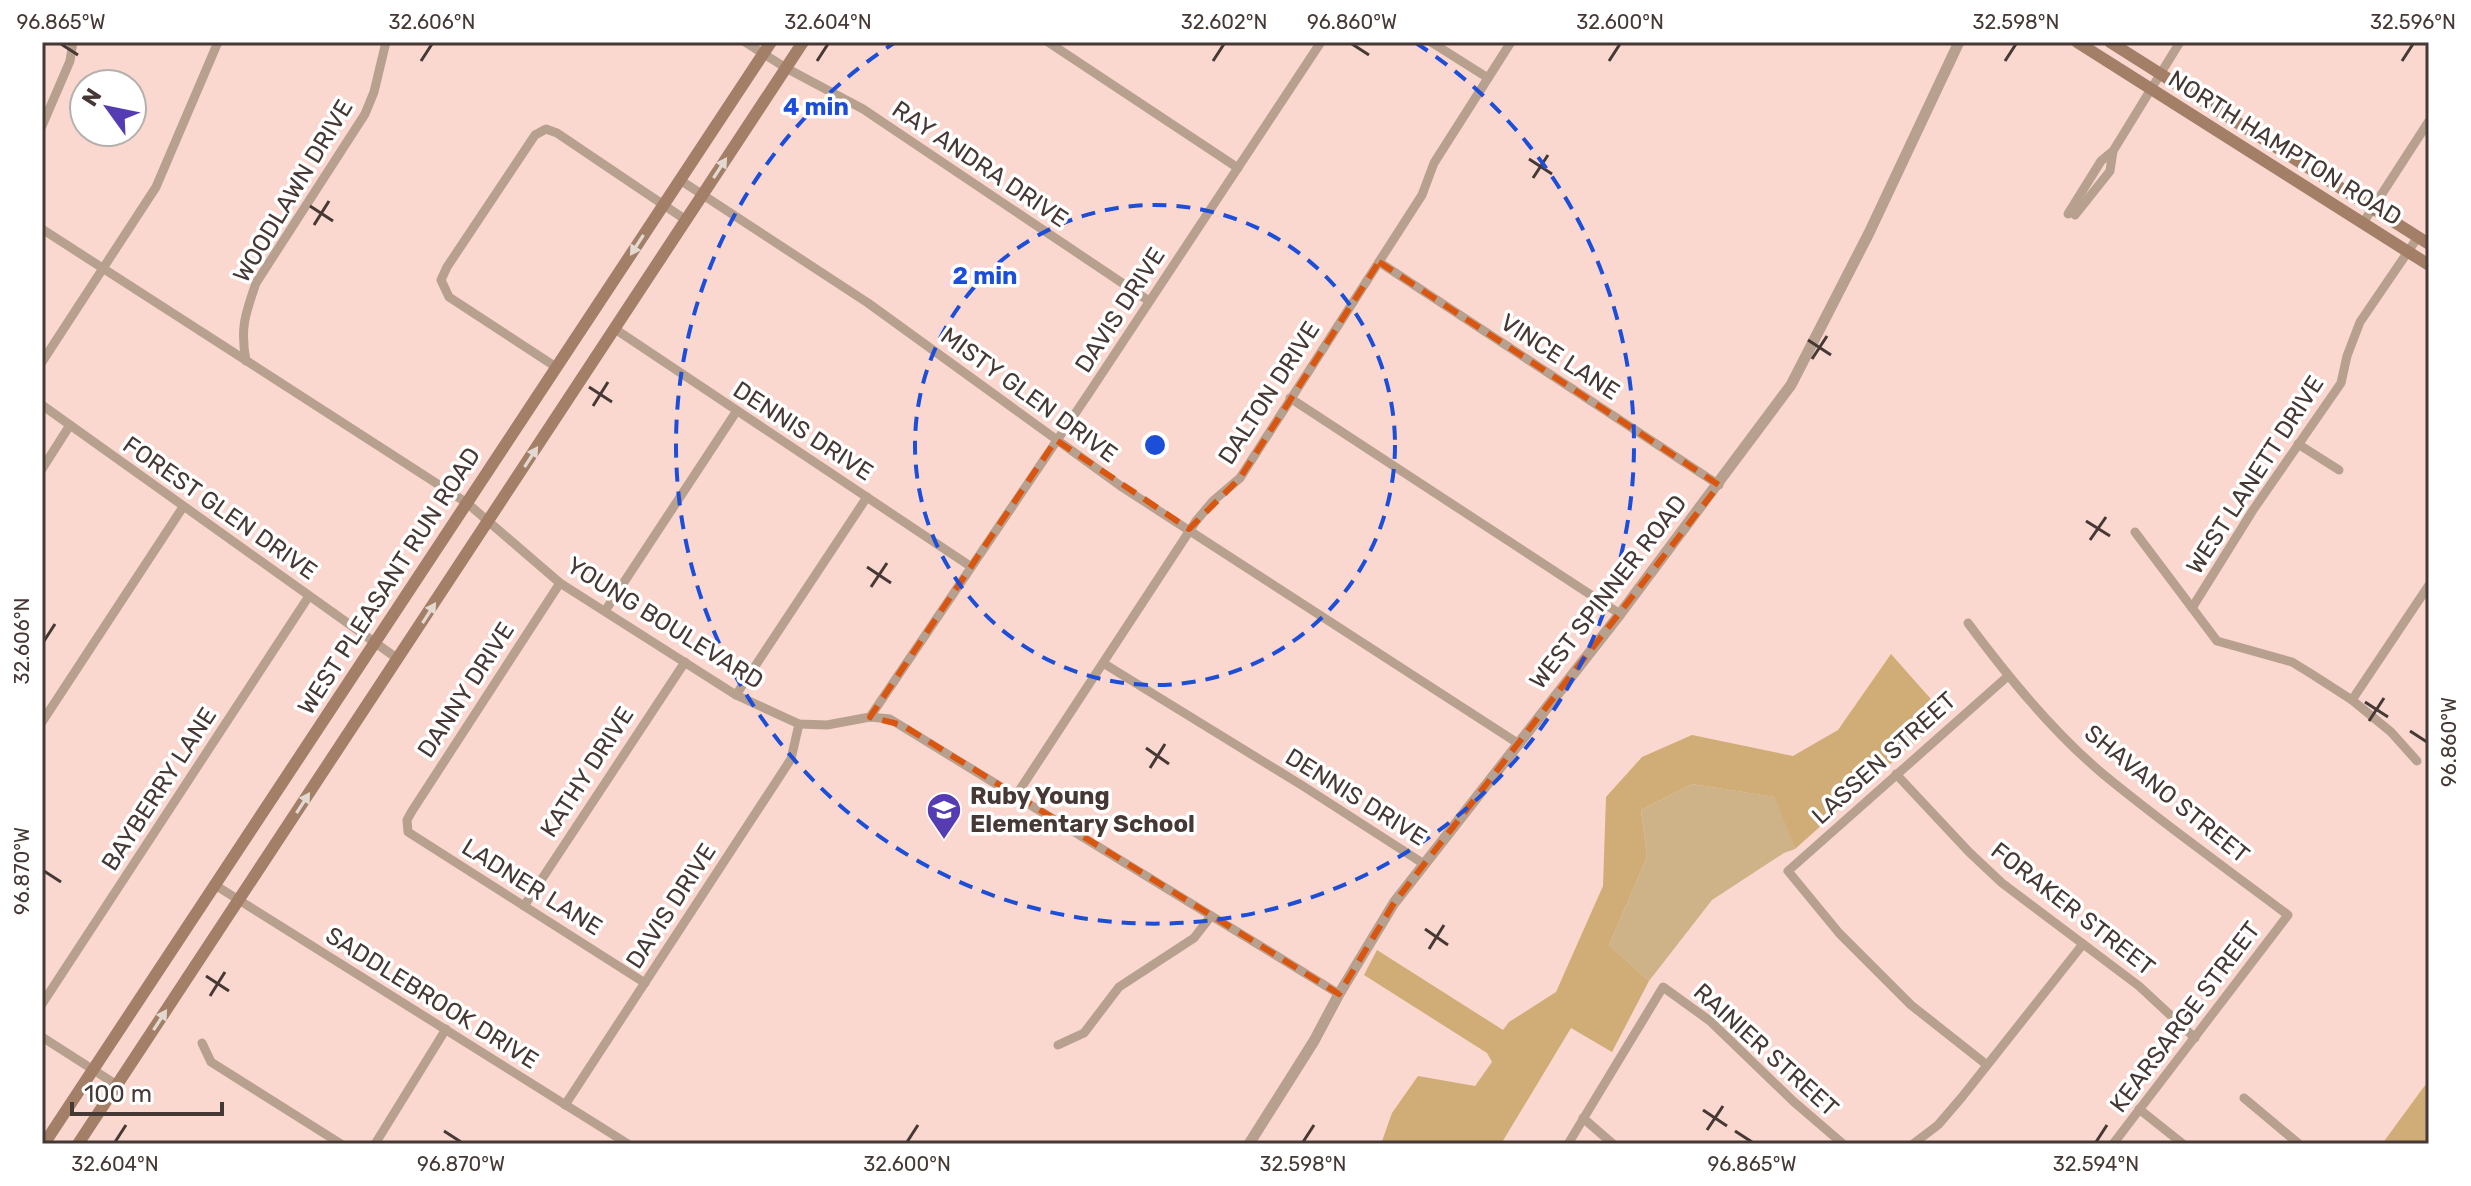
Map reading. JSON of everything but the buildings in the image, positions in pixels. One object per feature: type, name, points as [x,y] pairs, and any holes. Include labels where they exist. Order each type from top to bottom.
[{"type":"main road","name":"WEST PLEASANT RUN ROAD","points":[[44,1144],[771,42]]},
{"type":"main road","name":"WEST PLEASANT RUN ROAD","points":[[78,1144],[803,42]]},
{"type":"main road","name":"NORTH HAMPTON ROAD","points":[[2077,42],[2429,265]]},
{"type":"main road","name":"NORTH HAMPTON ROAD","points":[[2110,42],[2423,241]]},
{"type":"main road","points":[[2125,72],[2134,57]]},
{"type":"street","points":[[42,126],[70,61],[73,42]]},
{"type":"street","points":[[42,362],[156,187],[218,42]]},
{"type":"street","name":"WOODLAWN DRIVE","points":[[246,361],[242,335],[256,283],[365,114],[374,92],[386,42]]},
{"type":"street","name":"RAY ANDRA DRIVE","points":[[745,42],[863,109],[1149,301]]},
{"type":"street","points":[[1048,42],[1238,168]]},
{"type":"street","name":"DAVIS DRIVE","points":[[870,717],[1321,42]]},
{"type":"street","points":[[1431,42],[1488,78]]},
{"type":"street","name":"DALTON DRIVE","points":[[1017,794],[1190,530],[1213,501],[1240,478],[1422,195],[1434,163],[1511,42]]},
{"type":"street","name":"WEST SPINNER ROAD","points":[[1249,1144],[1314,1041],[1394,903],[1719,485],[1791,385],[1869,233],[1959,42]]},
{"type":"street","points":[[2070,216],[2110,171],[2113,151],[2180,42]]},
{"type":"street","points":[[2363,223],[2429,121]]},
{"type":"street","points":[[556,367],[449,297],[441,280],[535,135],[546,129],[557,133],[686,220]]},
{"type":"street","name":"MISTY GLEN DRIVE","points":[[680,180],[868,303],[1122,487],[1519,744]]},
{"type":"street","name":"YOUNG BOULEVARD","points":[[42,229],[467,503],[560,583],[736,695],[799,724],[827,725],[870,717],[890,719],[1339,994]]},
{"type":"street","name":"WEST LANETT DRIVE","points":[[2192,608],[2341,383],[2360,322],[2408,251],[2423,241]]},
{"type":"street","name":"VINCE LANE","points":[[1379,262],[1719,485]]},
{"type":"street","name":"DENNIS DRIVE","points":[[615,329],[970,566]]},
{"type":"street","points":[[1290,398],[1620,614]]},
{"type":"street","name":"FOREST GLEN DRIVE","points":[[42,405],[398,659]]},
{"type":"street","points":[[605,611],[736,412]]},
{"type":"street","points":[[42,469],[70,425]]},
{"type":"street","points":[[2298,444],[2339,470]]},
{"type":"street","points":[[736,695],[867,497]]},
{"type":"street","points":[[42,722],[183,507]]},
{"type":"street","points":[[2135,532],[2217,641],[2292,662],[2352,700],[2391,732],[2417,761]]},
{"type":"street","name":"DANNY DRIVE","points":[[407,820],[560,583]]},
{"type":"street","points":[[2352,700],[2429,585]]},
{"type":"street","name":"BAYBERRY LANE","points":[[42,1004],[309,596]]},
{"type":"street","name":"SHAVANO STREET","points":[[1968,623],[2008,676],[2102,773],[2288,915]]},
{"type":"street","name":"KATHY DRIVE","points":[[524,906],[685,662]]},
{"type":"street","name":"DENNIS DRIVE","points":[[1103,663],[1424,864]]},
{"type":"street","name":"LASSEN STREET","points":[[1987,1065],[1911,1005],[1839,933],[1788,871],[2008,676]]},
{"type":"street","name":"DAVIS DRIVE","points":[[565,1105],[791,759],[799,724]]},
{"type":"street","name":"FORAKER STREET","points":[[1896,774],[1991,873],[2139,986],[2195,1038]]},
{"type":"street","name":"LADNER LANE","points":[[407,820],[408,832],[412,837],[645,983]]},
{"type":"street","name":"SADDLEBROOK DRIVE","points":[[215,885],[628,1144]]},
{"type":"street","name":"KEARSARGE STREET","points":[[2113,1144],[2288,915]]},
{"type":"street","points":[[1058,1045],[1084,1033],[1119,987],[1194,938],[1211,916]]},
{"type":"street","points":[[1913,1144],[1938,1125],[2083,944]]},
{"type":"street","name":"RAINIER STREET","points":[[1583,1118],[1663,987],[1710,1021],[1843,1144]]},
{"type":"street","points":[[375,1144],[446,1029]]},
{"type":"street","points":[[42,1037],[117,1085]]},
{"type":"street","points":[[202,1043],[211,1062],[341,1144]]},
{"type":"street","points":[[2244,1098],[2299,1144]]},
{"type":"street","points":[[2139,1109],[2183,1144]]},
{"type":"street","points":[[1568,1144],[1583,1118],[1613,1144]]},
{"type":"highlighted area","points":[[1379,262],[1719,485],[1394,903],[1339,994],[902,725],[870,717],[1056,440],[1189,529],[1240,478]]},
{"type":"shaded area","points":[[1891,654],[1945,715],[1795,849],[1775,797],[1692,784],[1641,810],[1647,857],[1609,945],[1649,981],[1612,1052],[1571,1028],[1501,1144],[1381,1144],[1392,1113],[1418,1076],[1475,1086],[1492,1062],[1487,1053],[1364,975],[1377,950],[1503,1030],[1509,1022],[1556,992],[1603,886],[1606,797],[1642,757],[1692,735],[1793,756],[1838,730]]},
{"type":"shaded area","points":[[1692,784],[1776,797],[1795,849],[1712,900],[1649,981],[1609,945],[1647,857],[1641,810]]},
{"type":"shaded area","points":[[2429,1081],[2429,1144],[2382,1144],[2423,1088]]},
{"type":"place","name":"Ruby Young Elementary School","points":[[944,841]]}]
